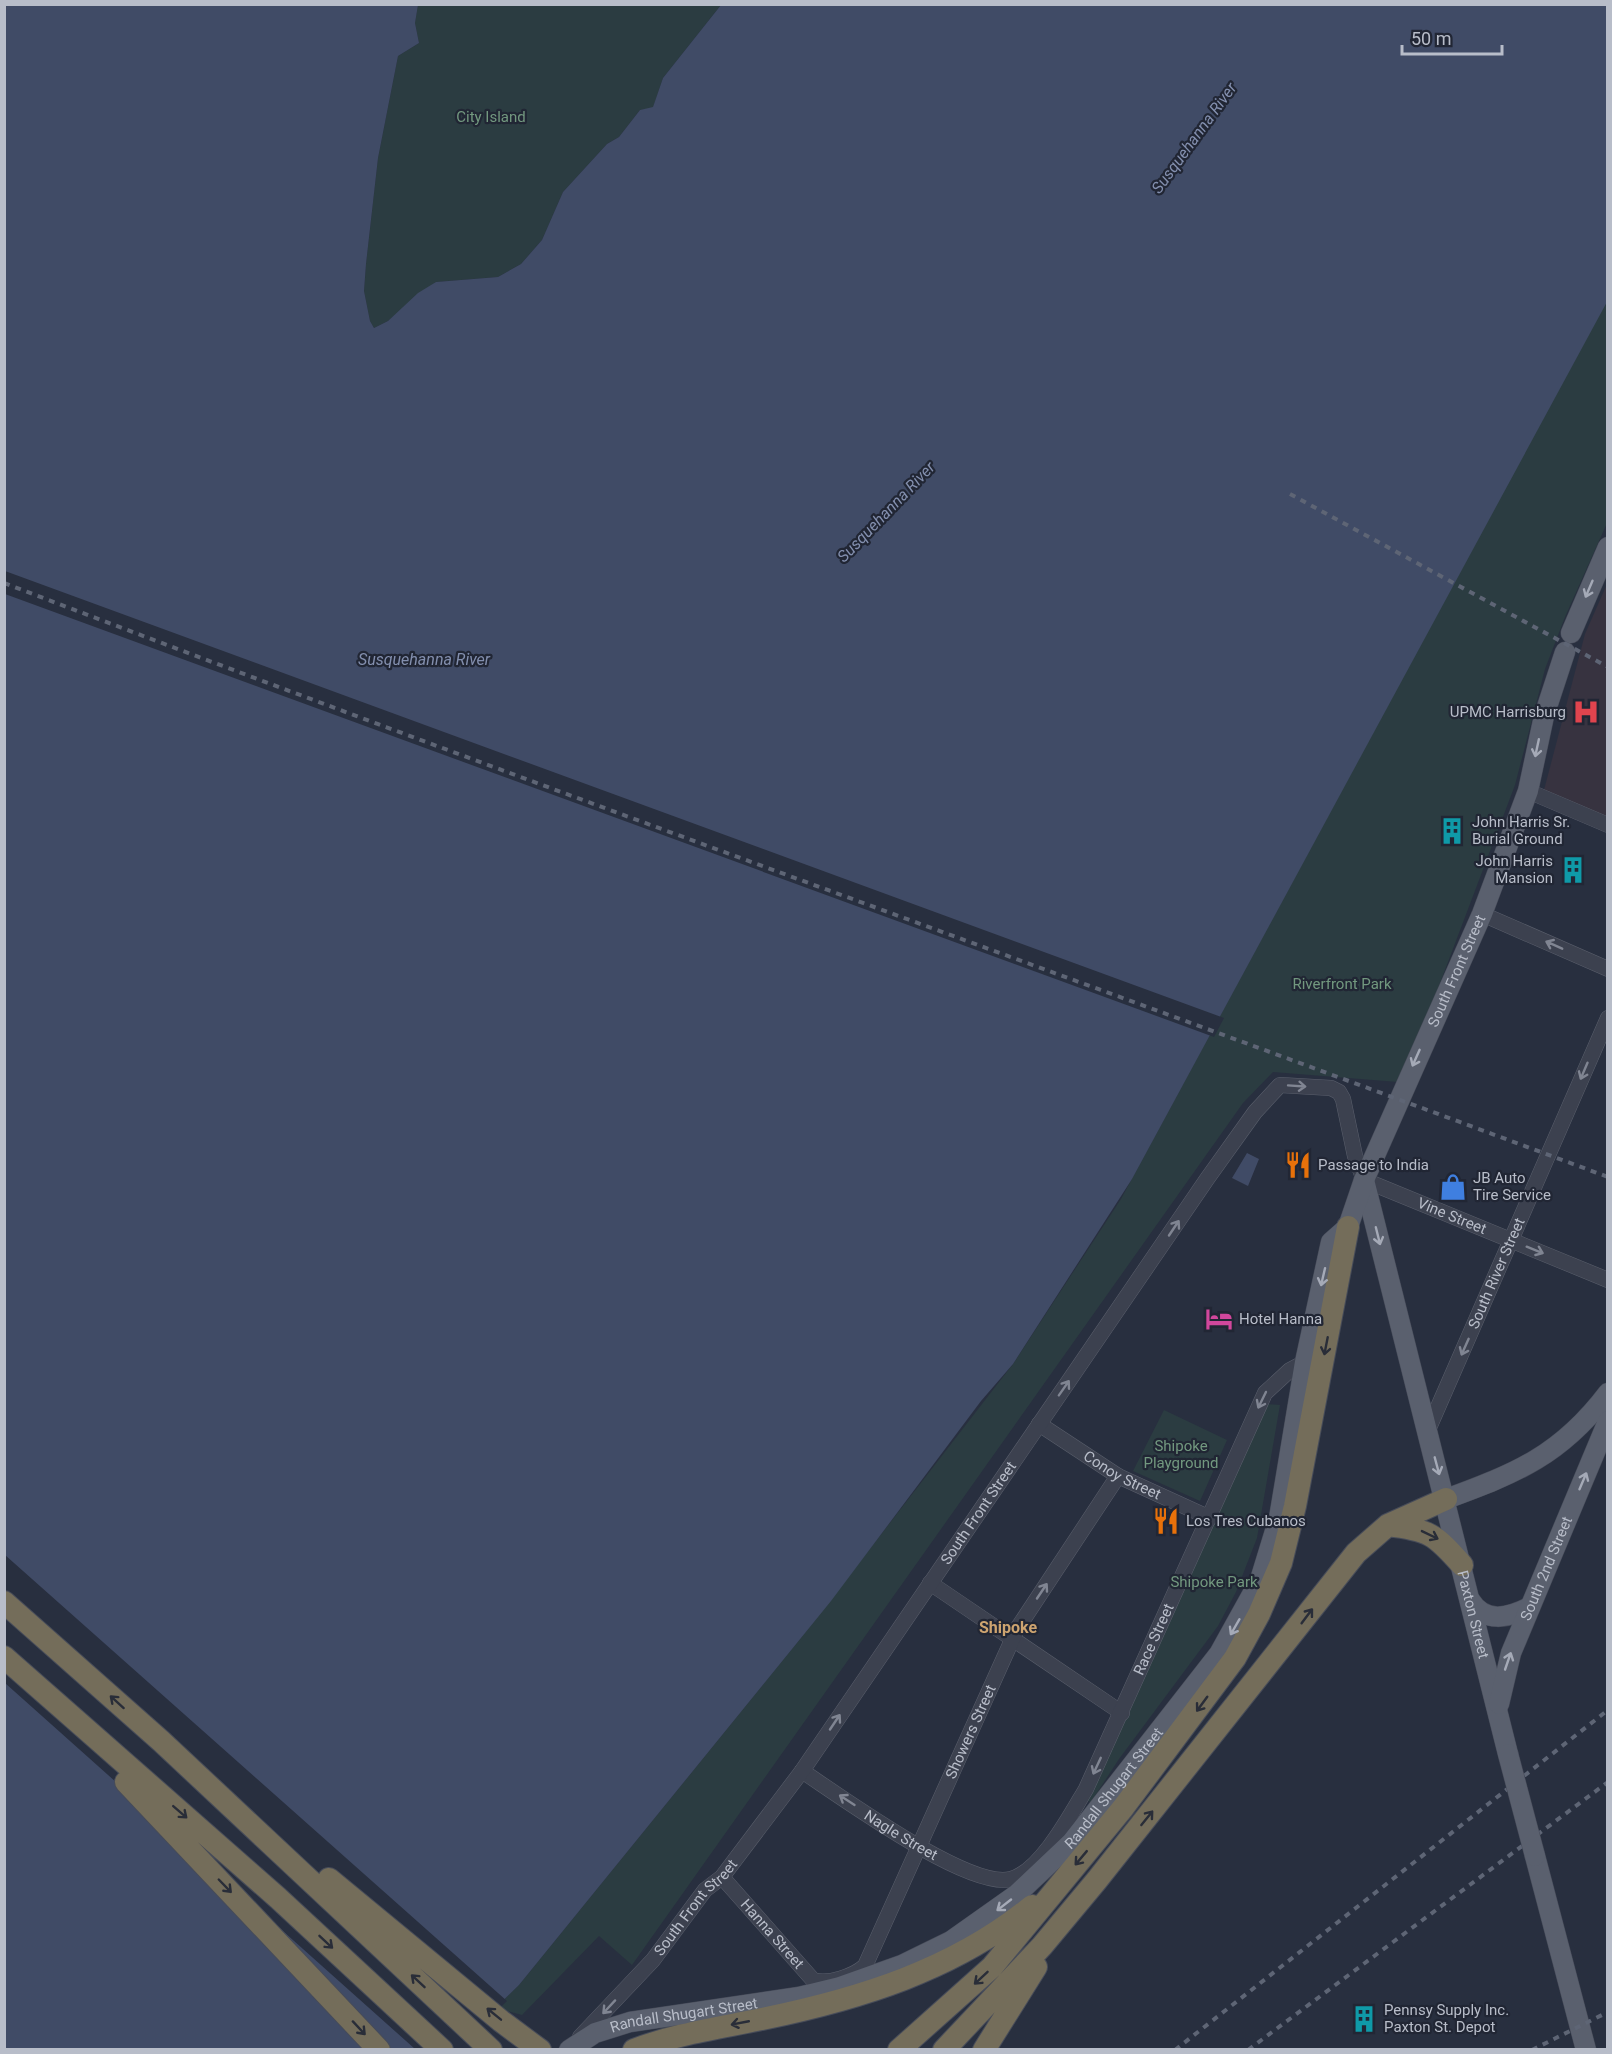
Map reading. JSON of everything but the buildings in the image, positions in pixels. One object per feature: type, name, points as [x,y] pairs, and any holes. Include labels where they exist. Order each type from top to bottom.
[{"type":"highway","points":[[899,2049],[992,1967],[1058,1884],[1123,1808],[1235,1658],[1259,1614],[1281,1563],[1295,1506],[1348,1227]]},
{"type":"highway","points":[[944,2049],[1041,1946],[1097,1880],[1356,1553],[1388,1525],[1446,1499]]},
{"type":"highway","points":[[1388,1525],[1416,1528],[1439,1539],[1462,1565]]},
{"type":"highway","points":[[4,1602],[161,1742],[491,2049]]},
{"type":"highway","points":[[4,1658],[278,1898],[442,2049]]},
{"type":"highway","points":[[26,1677],[379,2049]]},
{"type":"highway","points":[[161,1742],[501,2021],[540,2049]]},
{"type":"highway","points":[[984,2049],[1044,1956],[1097,1880]]},
{"type":"highway","points":[[634,2049],[657,2041],[764,2019],[882,1989],[972,1948],[1016,1918],[1058,1884]]},
{"type":"main road","points":[[1571,633],[1608,547]]},
{"type":"main road","name":"South Front Street","points":[[1348,1227],[1364,1180],[1482,914],[1528,791],[1544,716],[1565,652]]},
{"type":"main road","name":"Paxton Street","points":[[1364,1180],[1446,1499],[1508,1754],[1586,2049]]},
{"type":"main road","name":"Randall Shugart Street","points":[[569,2049],[595,2033],[622,2024],[816,1994],[885,1972],[951,1941],[999,1909],[1038,1877],[1072,1842],[1219,1654],[1260,1580],[1280,1518],[1305,1362],[1331,1242],[1348,1227]]},
{"type":"main road","points":[[1446,1499],[1499,1479],[1545,1456],[1569,1438],[1608,1393]]},
{"type":"main road","name":"South 2nd Street","points":[[1499,1718],[1504,1674],[1608,1421]]},
{"type":"main road","points":[[1470,1600],[1480,1612],[1492,1617],[1508,1616],[1530,1607]]},
{"type":"street","points":[[1528,791],[1608,825]]},
{"type":"street","points":[[1482,914],[1608,969]]},
{"type":"street","name":"South River Street","points":[[1428,1430],[1608,1018]]},
{"type":"street","name":"South Front Street","points":[[569,2049],[653,1960],[705,1890],[722,1877],[802,1771],[1214,1169],[1255,1112],[1280,1085],[1331,1088],[1339,1092],[1343,1099],[1355,1156],[1364,1180]]},
{"type":"street","name":"Vine Street","points":[[1364,1180],[1608,1280]]},
{"type":"street","name":"Race Street","points":[[1010,1879],[1028,1868],[1062,1830],[1086,1789],[1265,1393],[1290,1370],[1305,1362]]},
{"type":"street","name":"Conoy Street","points":[[1039,1424],[1118,1476],[1210,1518]]},
{"type":"street","name":"Showers Street","points":[[828,1981],[855,1973],[865,1966],[1017,1629],[1118,1476]]},
{"type":"street","points":[[930,1583],[1122,1713]]},
{"type":"street","name":"Nagle Street","points":[[802,1771],[918,1846],[981,1876],[997,1880],[1010,1879]]},
{"type":"street","name":"Hanna Street","points":[[722,1877],[813,1980],[828,1981]]},
{"type":"shaded area","name":"UPMC Harrisburg","points":[[1607,584],[1607,817],[1544,790],[1585,634]]},
{"type":"green space","name":"City Island","points":[[418,5],[721,5],[663,78],[653,108],[640,110],[619,137],[607,144],[563,192],[542,240],[521,264],[498,277],[436,282],[388,321],[374,328],[370,321],[364,291],[378,158],[398,56],[419,43],[415,23]]},
{"type":"green space","name":"Riverfront Park","points":[[1607,300],[1607,523],[1565,617],[1545,669],[1515,785],[1437,991],[1398,1082],[1273,1072],[1243,1103],[632,1965],[599,1936],[522,2015],[495,2008],[519,1985],[800,1639],[1013,1364],[1121,1199]]},
{"type":"green space","name":"Shipoke Park","points":[[1267,1404],[1280,1405],[1257,1538],[1236,1592],[1218,1626],[1119,1759],[1091,1802],[1083,1800],[1131,1707]]},
{"type":"green space","name":"Shipoke Playground","points":[[1164,1410],[1227,1440],[1200,1501],[1133,1471]]},
{"type":"water","name":"Susquehanna River","points":[[5,5],[418,5],[415,23],[419,43],[398,56],[378,158],[364,291],[370,321],[374,328],[388,321],[418,293],[436,282],[498,277],[521,264],[542,240],[563,192],[607,144],[619,137],[640,110],[653,107],[663,78],[721,5],[1607,5],[1608,300],[1132,1179],[1013,1364],[981,1401],[831,1601],[519,1985],[453,2049],[5,2050]]},
{"type":"water","points":[[1247,1153],[1259,1159],[1248,1186],[1232,1178]]},
{"type":"pier","points":[[5,571],[1224,1018],[1214,1037],[5,594]]},
{"type":"pier","points":[[5,1555],[507,2001],[457,2050],[415,2049],[5,1683]]},
{"type":"railway","points":[[1290,494],[1608,667]]},
{"type":"railway","points":[[4,583],[404,734],[1608,1177]]},
{"type":"railway","points":[[1175,2050],[1608,1710]]},
{"type":"railway","points":[[1248,2050],[1608,1782]]},
{"type":"railway","points":[[1532,2050],[1608,2012]]},
{"type":"place","name":"UPMC Harrisburg","points":[[1586,712]]},
{"type":"place","name":"John Harris Sr. Burial Ground","points":[[1452,831]]},
{"type":"place","name":"John Harris Mansion","points":[[1573,870]]},
{"type":"place","name":"Passage to India","points":[[1298,1165]]},
{"type":"place","name":"JB Auto Tire Service","points":[[1453,1187]]},
{"type":"place","name":"Hotel Hanna","points":[[1219,1319]]},
{"type":"place","name":"Los Tres Cubanos","points":[[1166,1521]]},
{"type":"place","name":"Pennsy Supply Inc. Paxton St. Depot","points":[[1364,2019]]},
{"type":"district","name":"Shipoke","points":[[1008,1627]]}]
